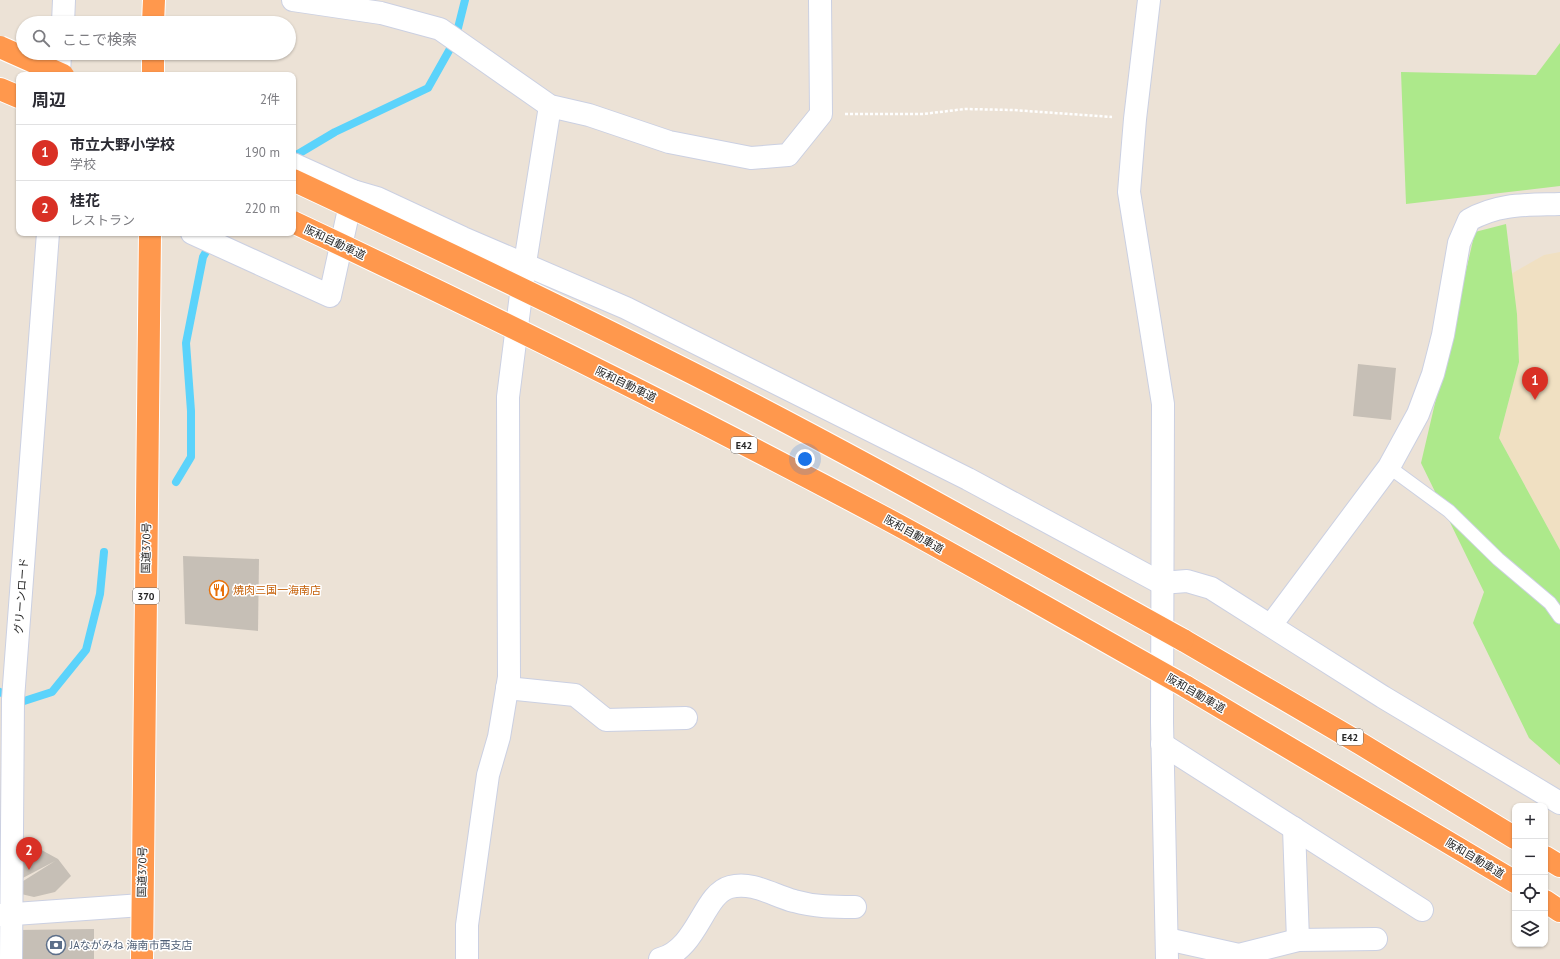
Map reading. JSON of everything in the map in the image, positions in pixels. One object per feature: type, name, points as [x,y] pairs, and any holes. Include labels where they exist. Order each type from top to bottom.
[{"type":"highway","points":[[153,16],[154,0]]},
{"type":"highway","points":[[0,48],[16,55]]},
{"type":"highway","points":[[28,60],[56,72]]},
{"type":"highway","points":[[153,60],[153,72]]},
{"type":"highway","points":[[0,88],[16,96]]},
{"type":"highway","name":"E42","points":[[296,181],[436,246],[671,362],[905,485],[1184,640],[1361,744],[1512,836]]},
{"type":"highway","name":"阪和自動車道","points":[[296,223],[423,283],[682,412],[886,519],[1184,686],[1512,880]]},
{"type":"highway","name":"国道370号","points":[[142,959],[150,236]]},
{"type":"highway","points":[[1548,859],[1560,866]]},
{"type":"highway","points":[[1548,903],[1560,911]]},
{"type":"street","points":[[63,16],[64,0]]},
{"type":"street","points":[[293,0],[381,13],[440,29],[550,106],[589,115],[669,142],[751,158],[788,155],[821,114],[820,0]]},
{"type":"street","points":[[1149,0],[1135,119],[1129,192],[1163,404],[1161,583],[1162,744],[1167,949],[1239,955],[1298,940],[1376,939]]},
{"type":"street","points":[[59,72],[60,60]]},
{"type":"street","points":[[467,959],[467,925],[488,774],[499,737],[509,677],[508,397],[525,263],[550,106]]},
{"type":"street","points":[[296,165],[353,191],[377,198],[463,238],[525,263],[626,308],[968,479],[1161,583],[1187,581],[1199,583],[1211,588],[1383,697],[1560,803]]},
{"type":"street","points":[[199,236],[330,296],[353,191]]},
{"type":"street","points":[[1271,625],[1389,467],[1418,414],[1433,374],[1442,335],[1459,243],[1470,220],[1495,208],[1560,204]]},
{"type":"street","name":"グリーンロード","points":[[11,959],[5,915],[13,699],[48,236]]},
{"type":"street","points":[[507,688],[576,695],[606,720],[686,718]]},
{"type":"street","points":[[1162,744],[1422,910]]},
{"type":"street","points":[[1294,828],[1298,940]]},
{"type":"street","points":[[660,959],[670,956],[685,944],[717,895],[730,887],[753,886],[794,901],[825,908],[855,907]]},
{"type":"street","points":[[5,915],[142,905]]},
{"type":"lane","points":[[1389,467],[1449,511],[1498,559],[1550,603],[1560,617]]},
{"type":"path","points":[[821,114],[923,114],[965,109],[1012,110],[1135,119]]},
{"type":"shaded area","points":[[1560,252],[1560,550],[1499,438],[1519,362],[1517,314],[1511,274],[1544,255]]},
{"type":"green space","points":[[1560,43],[1560,186],[1406,204],[1401,72],[1536,75]]},
{"type":"green space","points":[[1506,224],[1517,314],[1519,362],[1499,438],[1560,550],[1560,765],[1529,738],[1473,623],[1484,592],[1421,463],[1475,232]]},
{"type":"building","points":[[1358,364],[1396,368],[1391,420],[1353,416]]},
{"type":"building","points":[[183,556],[259,559],[258,631],[185,624]]},
{"type":"building","points":[[36,847],[58,859],[71,876],[55,892],[34,897],[21,894],[20,883],[55,861],[19,880],[19,850]]},
{"type":"building","name":"JAながみね 海南市西支店","points":[[94,929],[94,959],[18,959],[18,930]]},
{"type":"waterway","points":[[296,155],[335,132],[428,88],[455,40],[465,0]]},
{"type":"waterway","points":[[176,482],[191,457],[191,411],[186,343],[203,257],[211,243]]},
{"type":"waterway","points":[[0,692],[21,702],[52,692],[86,650],[100,594],[104,552]]},
{"type":"place","name":"市立大野小学校","points":[[1535,400]]},
{"type":"place","name":"焼肉三国一海南店","points":[[219,590]]},
{"type":"place","name":"桂花","points":[[29,870]]},
{"type":"place","name":"JAながみね 海南市西支店","points":[[56,945]]}]
